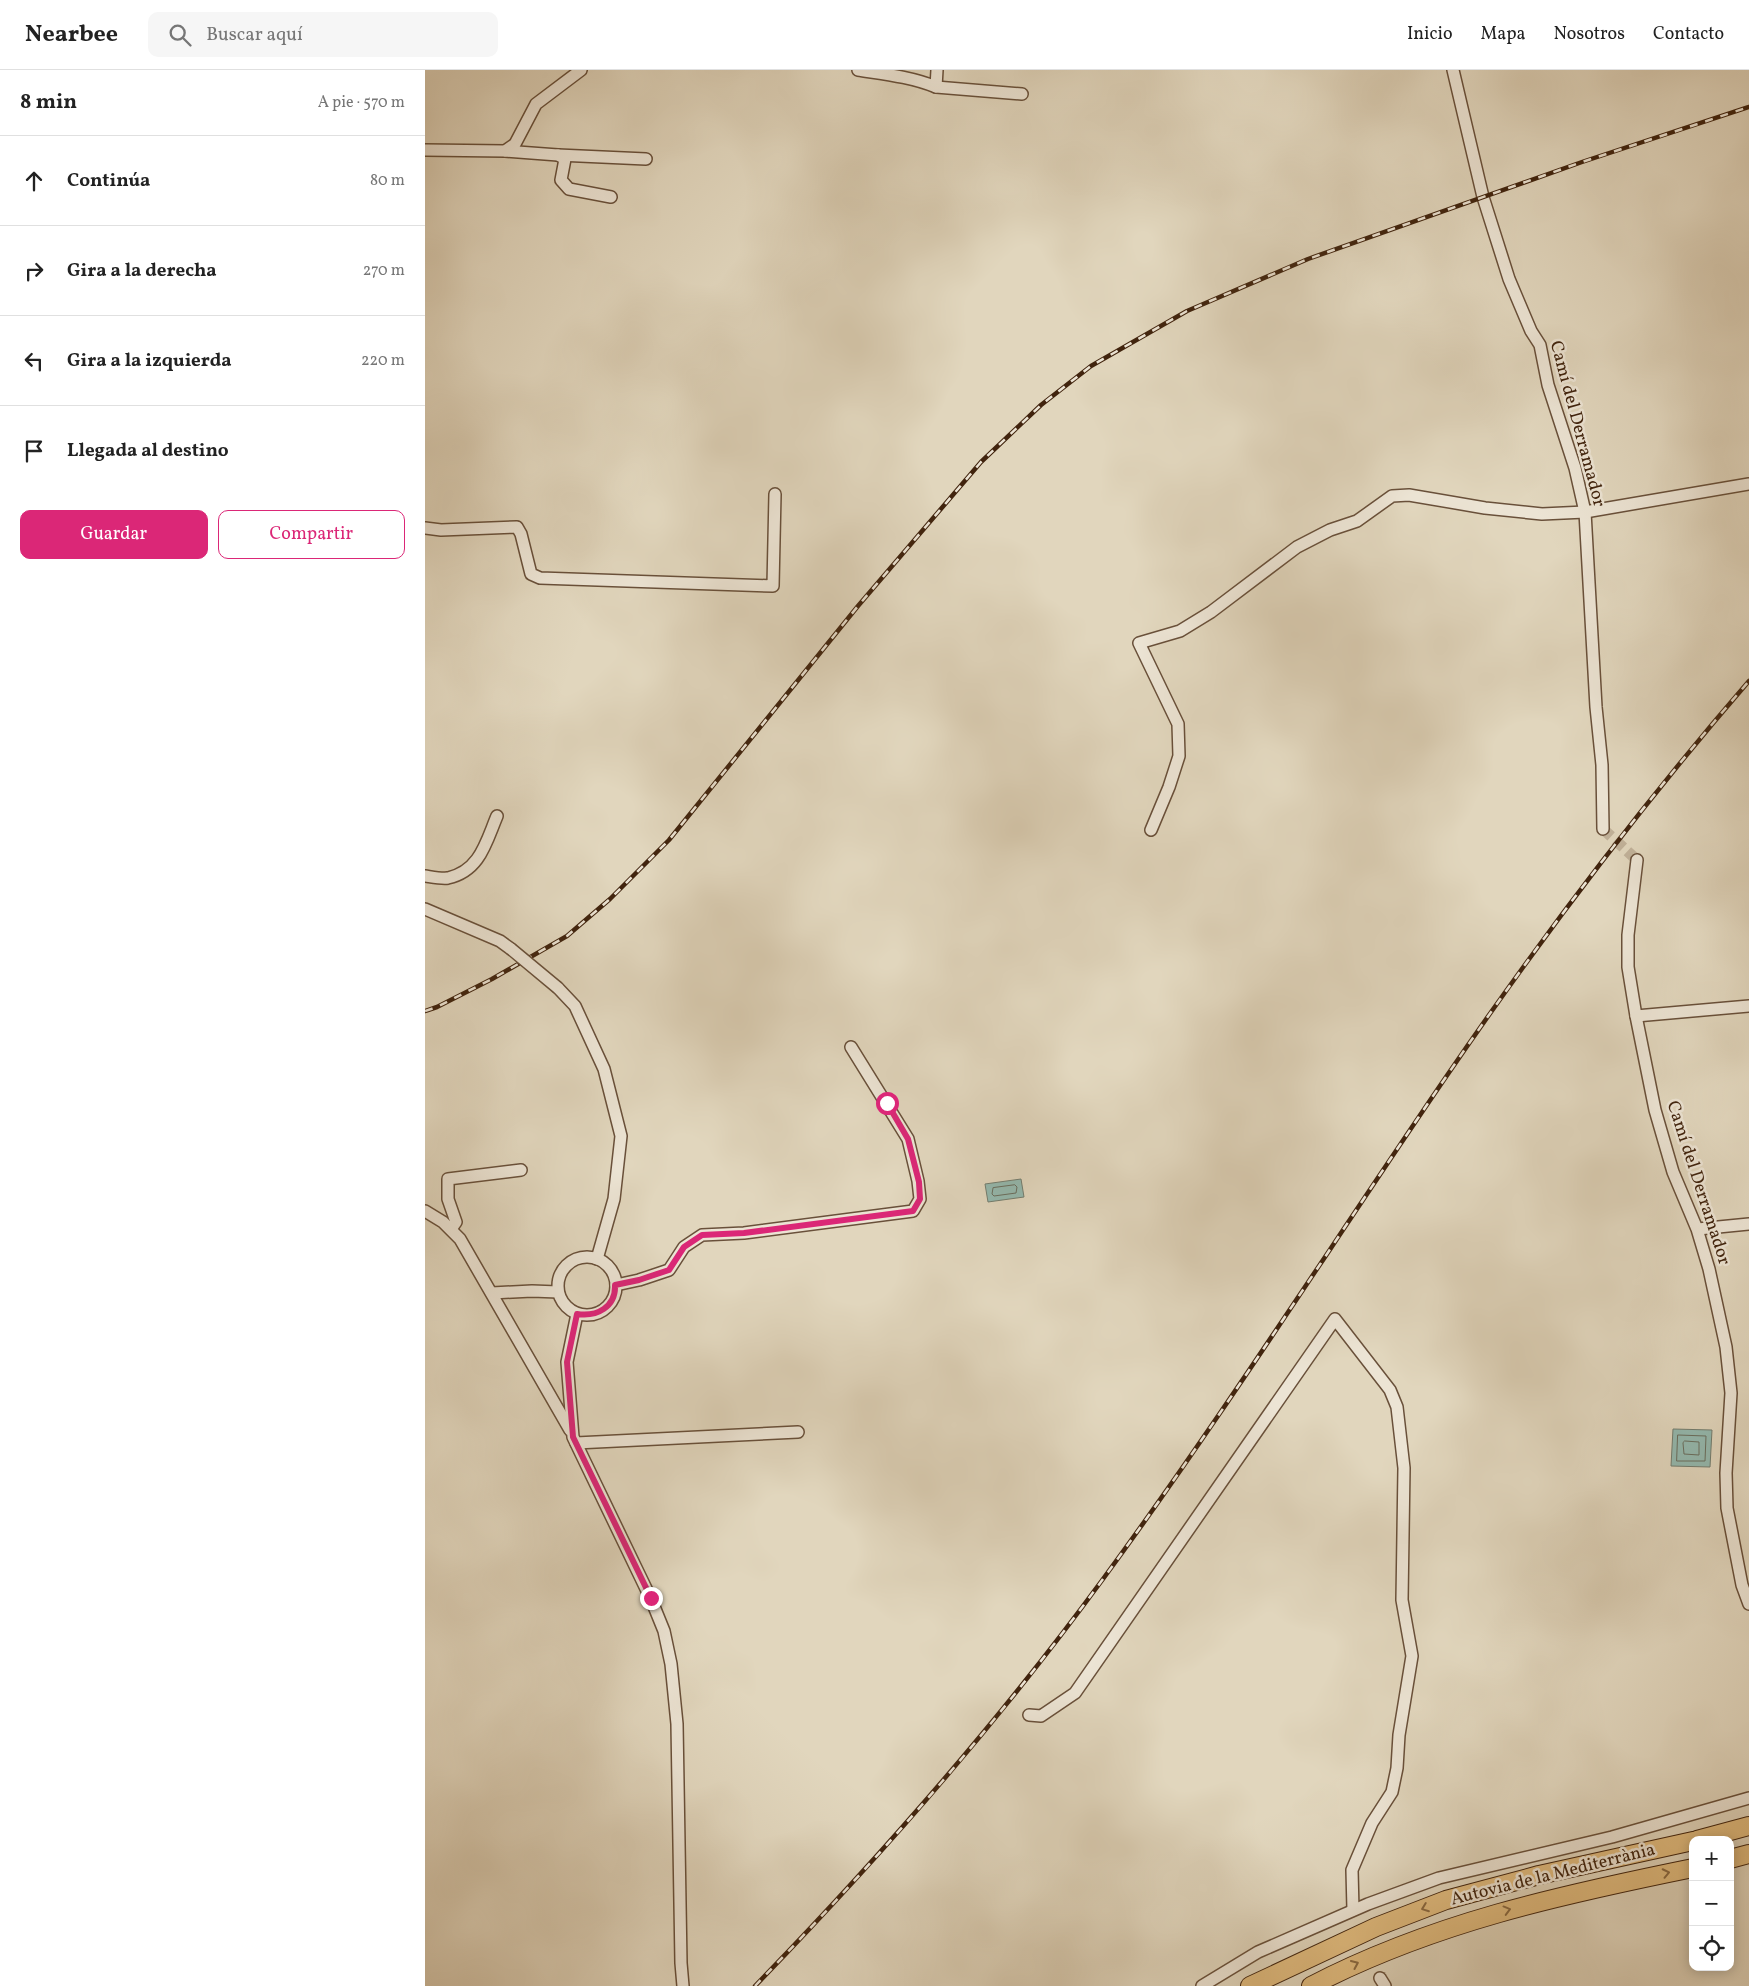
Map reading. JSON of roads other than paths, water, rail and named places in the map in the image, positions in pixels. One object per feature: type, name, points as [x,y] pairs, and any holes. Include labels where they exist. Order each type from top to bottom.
[{"type":"highway","points":[[1712,1836],[1749,1826]]},
{"type":"highway","name":"Autovia de la Mediterrània","points":[[1250,1986],[1376,1927],[1446,1900],[1539,1874],[1689,1842]]},
{"type":"highway","points":[[1734,1858],[1749,1854]]},
{"type":"highway","name":"Autovia de la Mediterrània","points":[[1311,1986],[1352,1965],[1411,1941],[1505,1910],[1575,1892],[1689,1869]]},
{"type":"street","points":[[505,152],[515,144],[536,104],[581,70]]},
{"type":"street","points":[[858,70],[927,83],[937,88],[1023,94]]},
{"type":"street","points":[[937,70],[937,88]]},
{"type":"street","name":"Camí del Derramador","points":[[1453,70],[1483,197],[1509,279],[1531,331],[1540,345],[1549,385],[1575,468],[1585,512],[1596,707],[1602,766],[1603,829]]},
{"type":"street","points":[[425,150],[646,159]]},
{"type":"street","points":[[558,155],[565,159],[561,180],[569,189],[611,197]]},
{"type":"street","points":[[1151,830],[1169,787],[1179,756],[1178,724],[1139,643],[1180,632],[1211,612],[1297,547],[1330,530],[1357,521],[1392,496],[1409,495],[1485,508],[1542,514],[1585,512],[1749,484]]},
{"type":"street","points":[[425,528],[441,530],[517,528],[521,534],[531,574],[541,578],[773,586],[775,494]]},
{"type":"street","points":[[425,876],[447,878],[465,871],[478,861],[497,816]]},
{"type":"street","name":"Camí del Derramador","points":[[1637,860],[1628,935],[1628,967],[1655,1110],[1673,1172],[1697,1229],[1726,1347],[1731,1393],[1726,1473],[1727,1508],[1742,1585],[1749,1604]]},
{"type":"street","points":[[425,909],[500,941],[558,988],[575,1006],[604,1069],[621,1136],[614,1198],[597,1259]]},
{"type":"street","points":[[1636,1016],[1749,1006]]},
{"type":"street","points":[[615,1285],[639,1280],[669,1270],[684,1247],[702,1235],[744,1233],[913,1211],[920,1199],[919,1182],[908,1139],[851,1047]]},
{"type":"street","points":[[451,1229],[456,1222],[448,1199],[448,1179],[521,1170]]},
{"type":"street","points":[[425,1211],[443,1222],[461,1239],[492,1293],[575,1440],[651,1598],[664,1631],[671,1664],[677,1724],[683,1986]]},
{"type":"street","points":[[1697,1229],[1749,1224]]},
{"type":"street","points":[[588,1257],[597,1259],[605,1264],[612,1272],[615,1285],[616,1291],[612,1301],[606,1308],[597,1314],[587,1316],[577,1314],[568,1309],[561,1302],[558,1292],[559,1275],[571,1261],[588,1257]]},
{"type":"street","points":[[492,1293],[558,1292]]},
{"type":"street","points":[[575,1440],[567,1362],[577,1314]]},
{"type":"street","points":[[1029,1715],[1041,1716],[1075,1693],[1335,1319],[1390,1390],[1397,1406],[1404,1468],[1402,1600],[1412,1656],[1392,1792],[1372,1823],[1352,1870],[1353,1910]]},
{"type":"street","points":[[575,1440],[797,1432]]},
{"type":"street","points":[[1202,1986],[1258,1952],[1353,1910],[1439,1878],[1612,1837],[1749,1798]]},
{"type":"water","points":[[1021,1179],[1024,1197],[988,1202],[985,1184]]},
{"type":"water","points":[[1673,1429],[1712,1430],[1710,1467],[1671,1466]]},
{"type":"tunnel","points":[[1603,829],[1637,860]]},
{"type":"railway","points":[[425,1011],[437,1007],[492,979],[567,936],[610,899],[669,840],[858,606],[981,462],[1041,405],[1091,366],[1187,311],[1308,259],[1582,162],[1749,107]]},
{"type":"railway","points":[[755,1986],[936,1789],[1063,1633],[1192,1454],[1405,1137],[1519,973],[1631,824],[1749,681]]}]
